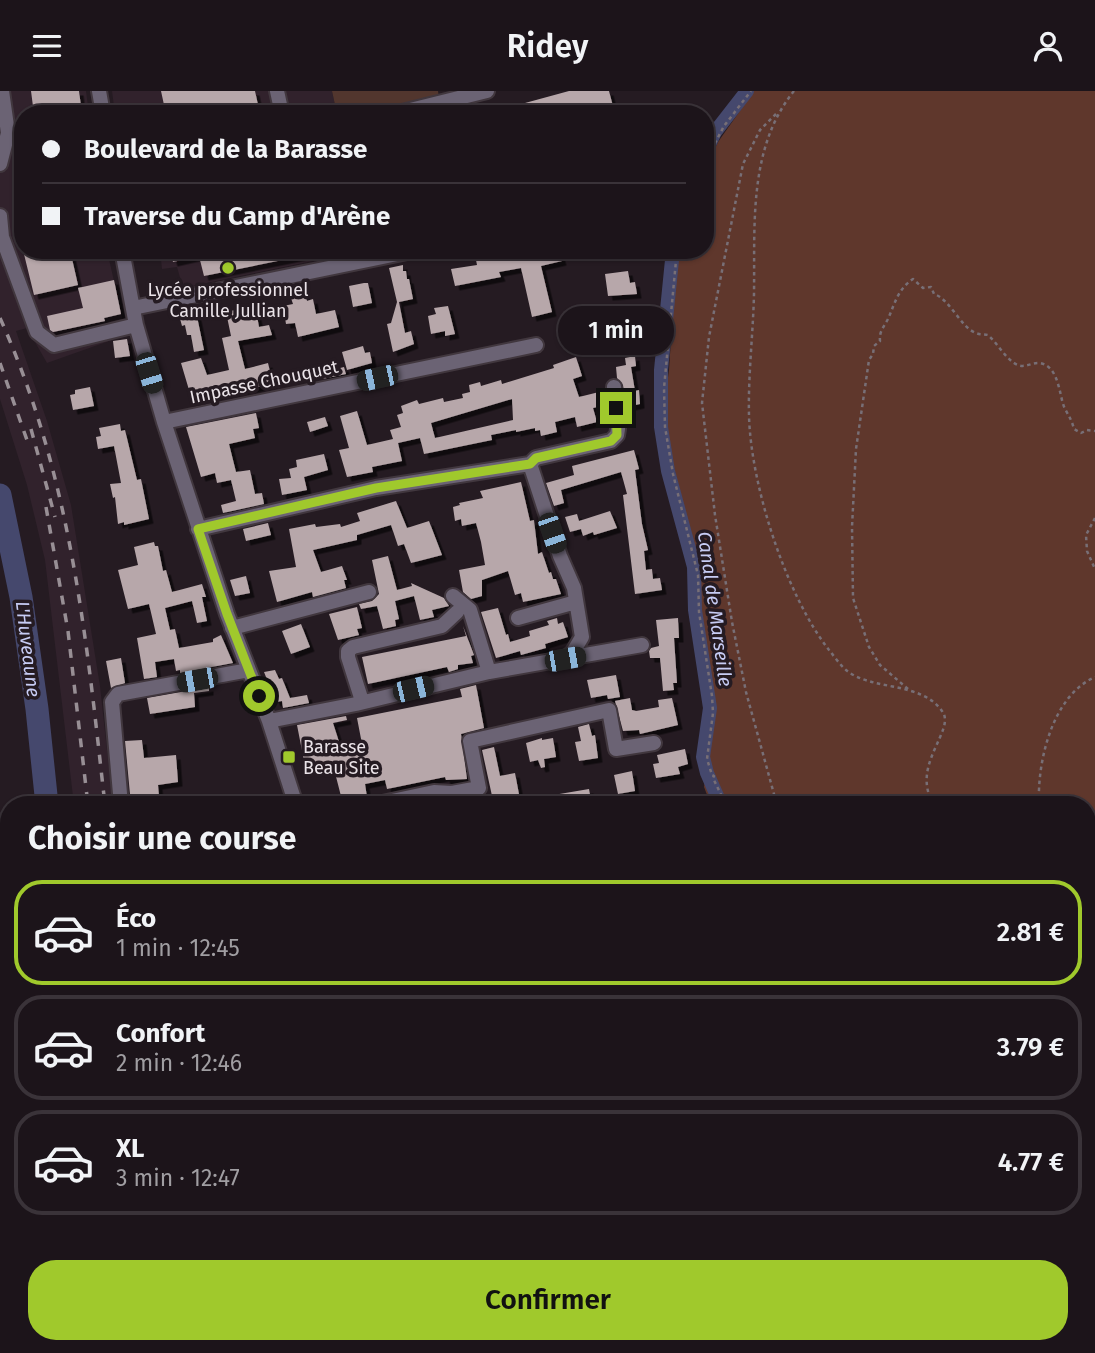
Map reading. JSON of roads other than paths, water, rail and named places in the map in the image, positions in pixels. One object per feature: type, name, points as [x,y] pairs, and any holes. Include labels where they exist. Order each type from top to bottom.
[{"type":"street","points":[[0,164],[8,133],[2,91]]},
{"type":"street","points":[[430,105],[487,91]]},
{"type":"street","points":[[0,216],[2,237],[37,332],[54,345],[136,325]]},
{"type":"street","points":[[124,259],[136,325],[164,422],[232,628],[269,721],[293,796]]},
{"type":"street","points":[[132,308],[373,259]]},
{"type":"street","name":"Impasse Chouquet","points":[[164,422],[536,345]]},
{"type":"street","points":[[198,529],[376,488],[530,464],[536,458],[603,443],[617,435],[614,387]]},
{"type":"street","points":[[530,464],[560,556],[574,588],[582,637],[565,659]]},
{"type":"street","points":[[232,628],[369,592]]},
{"type":"street","points":[[453,596],[470,610],[489,672]]},
{"type":"street","points":[[518,618],[576,602]]},
{"type":"street","points":[[362,701],[348,651],[353,647],[442,625],[457,612]]},
{"type":"street","points":[[269,721],[489,672],[642,645]]},
{"type":"street","points":[[120,796],[112,702],[118,694],[249,670]]},
{"type":"street","points":[[415,796],[479,788],[470,741],[609,710],[616,749],[654,743]]},
{"type":"waterway","name":"Canal de Marseille","points":[[714,134],[747,91]]},
{"type":"waterway","name":"Canal de Marseille","points":[[672,259],[661,370],[661,427],[668,471],[694,567],[695,610],[710,708],[703,757],[717,796]]},
{"type":"waterway","name":"L'Huveaune","points":[[0,495],[21,597],[46,796]]},
{"type":"railway","points":[[0,318],[44,437],[59,497],[82,618],[104,796]]},
{"type":"railway","points":[[0,363],[28,443]]},
{"type":"railway","points":[[31,429],[55,517]]},
{"type":"railway","points":[[46,507],[68,631],[87,796]]},
{"type":"place","name":"Lycée professionnel Camille Jullian","points":[[228,268]]},
{"type":"place","name":"Barasse Beau Site","points":[[289,757]]}]
